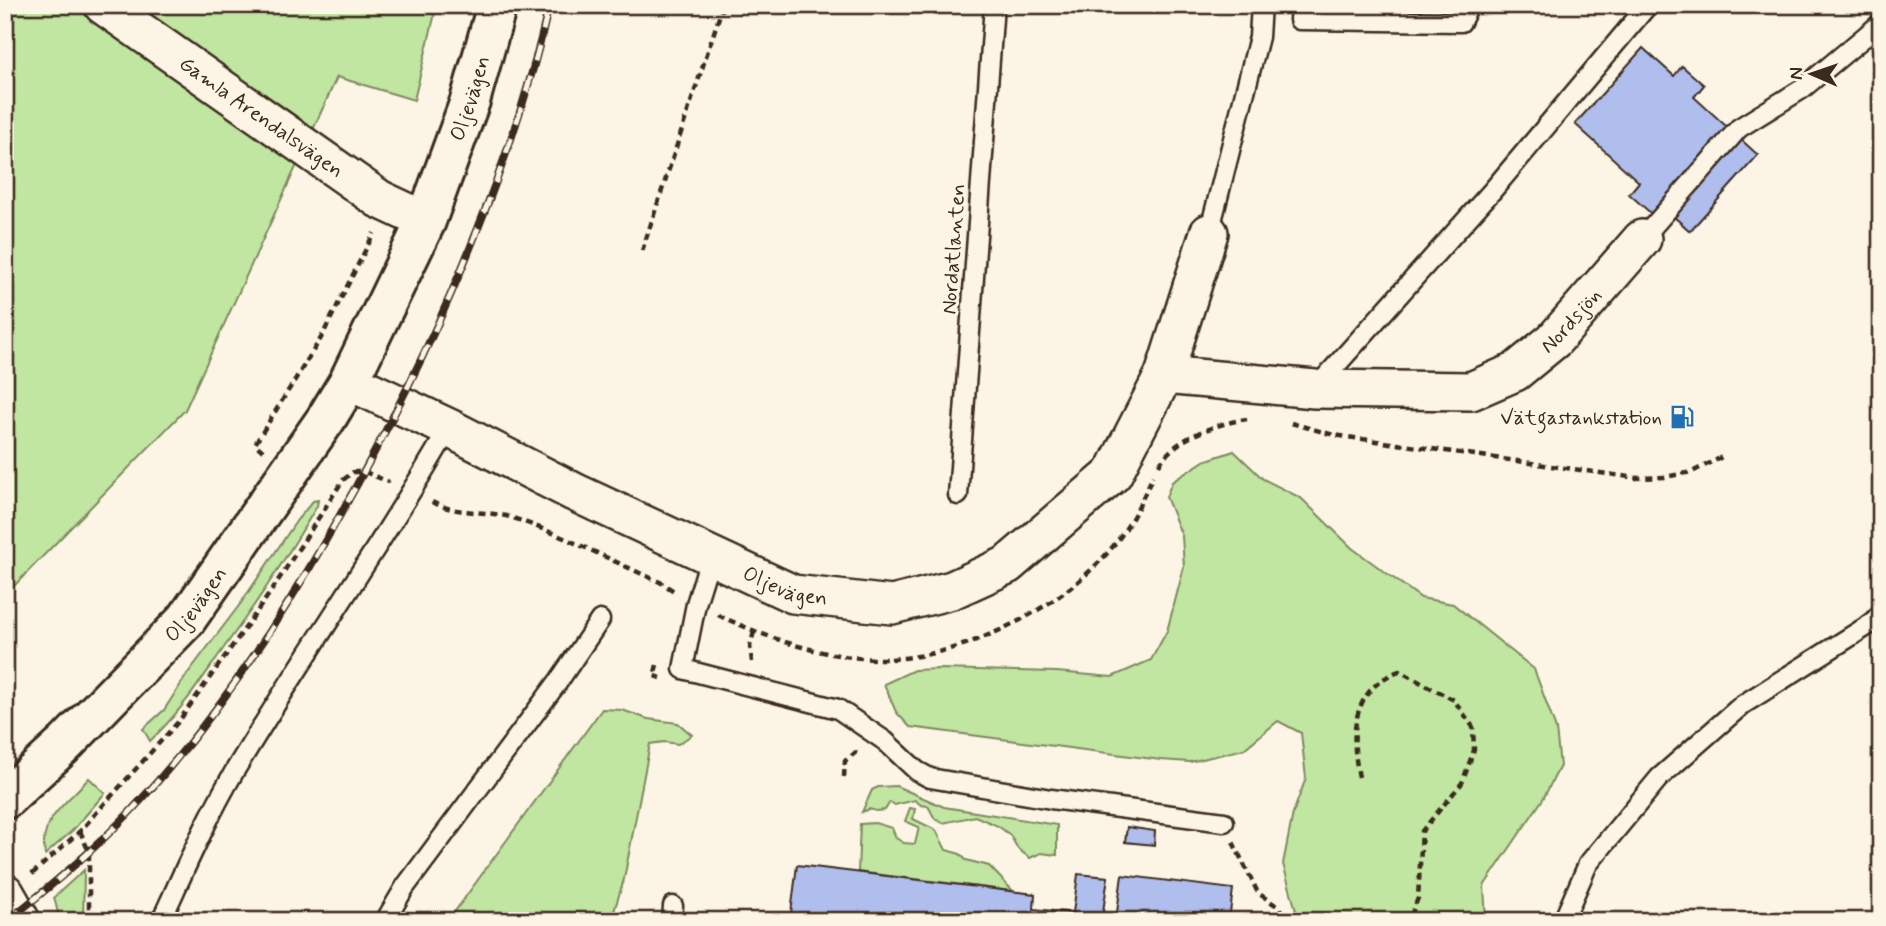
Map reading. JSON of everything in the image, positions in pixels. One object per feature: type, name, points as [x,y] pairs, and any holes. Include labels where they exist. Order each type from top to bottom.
[{"type":"street","name":"Gamla Arendalsvägen","points":[[103,5],[384,202],[426,221]]},
{"type":"street","name":"Oljevägen","points":[[5,799],[65,744],[186,620],[326,419],[349,381],[426,221],[470,101],[497,5]]},
{"type":"street","name":"Oljevägen","points":[[349,381],[574,492],[793,594],[892,605],[952,590],[1007,565],[1113,474],[1164,375],[1209,233]]},
{"type":"street","name":"Nordsjön","points":[[1164,375],[1315,388],[1471,391],[1515,372],[1554,340],[1642,239]]},
{"type":"street","points":[[5,893],[21,921]]},
{"type":"lane","name":"Nordatlanten","points":[[958,495],[993,5]]},
{"type":"lane","points":[[1209,233],[1259,37],[1261,5]]},
{"type":"lane","points":[[1300,5],[1299,20],[1448,22],[1461,22],[1469,5]]},
{"type":"lane","points":[[1315,388],[1492,191],[1648,5]]},
{"type":"lane","name":"Nordsjön","points":[[1642,239],[1740,128],[1802,89],[1881,23]]},
{"type":"lane","points":[[161,921],[196,843],[233,773],[412,492],[449,428]]},
{"type":"lane","points":[[711,556],[696,604],[682,670],[838,709],[885,741],[917,771],[930,778],[1051,799],[1224,822]]},
{"type":"lane","points":[[1563,921],[1588,864],[1660,778],[1742,705],[1872,623],[1881,613]]},
{"type":"lane","points":[[385,921],[405,887],[558,682],[600,620]]},
{"type":"path","points":[[642,251],[723,5]]},
{"type":"path","points":[[289,470],[254,444],[321,338],[384,202]]},
{"type":"path","points":[[1359,778],[1354,749],[1354,724],[1362,702],[1383,677],[1399,671],[1442,693],[1454,700],[1473,727],[1475,750],[1462,783],[1422,831],[1418,898],[1409,921]]},
{"type":"path","points":[[1224,822],[1258,893],[1280,908],[1289,921]]},
{"type":"path","points":[[80,831],[89,852],[89,921]]},
{"type":"green space","points":[[5,5],[437,5],[414,100],[337,77],[185,410],[15,585],[5,592]]},
{"type":"green space","points":[[1234,451],[1263,479],[1301,498],[1352,548],[1385,572],[1421,598],[1453,604],[1534,669],[1556,729],[1560,766],[1543,799],[1484,886],[1486,921],[1299,921],[1283,864],[1293,813],[1306,778],[1301,733],[1278,721],[1244,749],[1190,762],[910,727],[896,712],[884,684],[914,670],[1057,672],[1112,677],[1151,660],[1167,631],[1184,567],[1182,536],[1166,497],[1172,482],[1204,461]]},
{"type":"green space","points":[[318,500],[295,543],[248,614],[189,697],[150,741],[143,729],[164,710],[297,520],[313,501]]},
{"type":"green space","points":[[602,709],[622,710],[648,719],[678,723],[692,735],[678,744],[650,744],[624,879],[611,921],[448,921]]},
{"type":"green space","points":[[89,778],[105,793],[73,830],[45,855],[44,843],[50,821]]},
{"type":"green space","points":[[896,786],[944,807],[1057,825],[1057,855],[1041,853],[1030,858],[1018,849],[1010,835],[998,826],[975,816],[943,823],[935,819],[928,806],[915,800],[895,805],[890,802],[885,810],[869,809],[862,812],[872,790]]},
{"type":"green space","points":[[910,808],[915,809],[913,819],[936,830],[946,850],[960,854],[966,860],[989,866],[1013,891],[858,872],[860,824],[875,823],[892,828],[896,838],[904,843],[915,844],[919,827],[905,821]]},
{"type":"green space","points":[[84,870],[83,921],[60,921],[54,897]]},
{"type":"building","points":[[1643,48],[1674,76],[1682,66],[1704,85],[1694,97],[1758,155],[1690,231],[1664,208],[1655,217],[1629,194],[1639,182],[1575,124]]},
{"type":"building","points":[[1127,827],[1155,831],[1154,845],[1125,842]]},
{"type":"building","points":[[797,865],[1035,894],[1034,909],[1073,913],[1078,874],[1108,877],[1102,919],[1116,920],[1122,875],[1233,889],[1229,921],[790,921]]},
{"type":"railway","points":[[7,921],[100,842],[158,781],[239,678],[309,568],[401,401],[462,268],[511,139],[532,73],[549,5]]},
{"type":"place","name":"Vätgastankstation","points":[[1682,417]]}]
